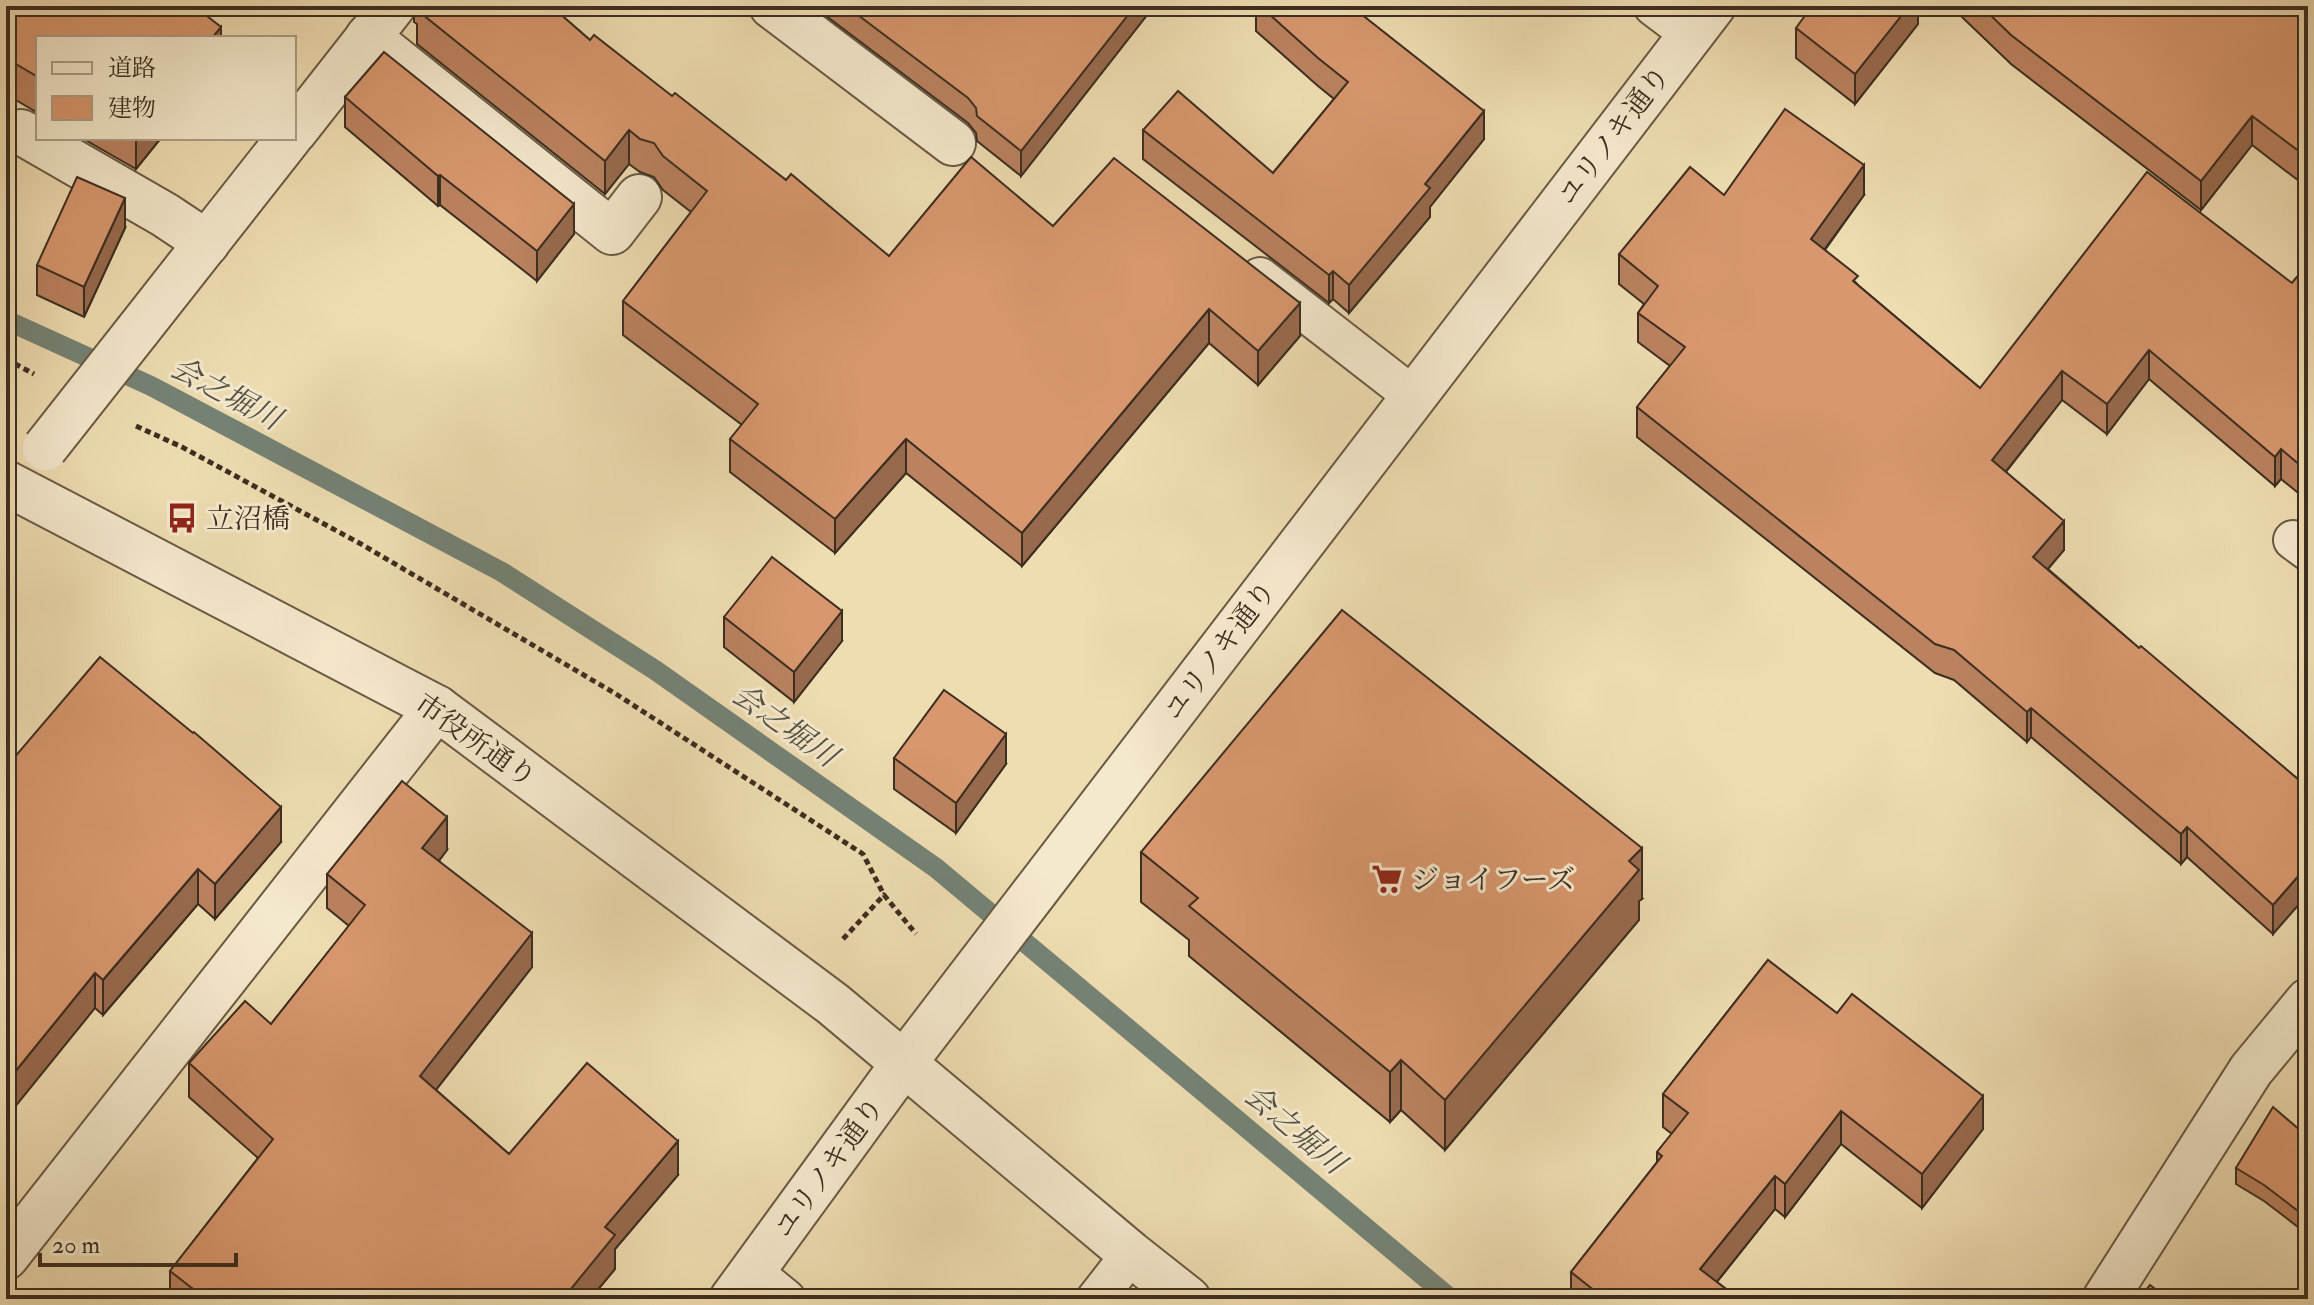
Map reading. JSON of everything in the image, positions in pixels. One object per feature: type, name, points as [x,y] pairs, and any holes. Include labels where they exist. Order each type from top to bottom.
[{"type":"street","points":[[772,6],[953,143]]},
{"type":"street","name":"ユリノキ通り","points":[[742,1285],[1035,890],[1702,20]]},
{"type":"street","points":[[296,129],[380,22],[612,232],[639,197]]},
{"type":"street","points":[[21,132],[165,215],[207,243]]},
{"type":"street","points":[[10,485],[45,448],[287,140]]},
{"type":"street","name":"市役所通り","points":[[10,485],[437,708],[833,1004],[1188,1299]]},
{"type":"street","points":[[6,1257],[437,708]]},
{"type":"street","points":[[2105,1299],[2251,1070],[2303,1017]]},
{"type":"lane","points":[[1653,6],[1702,20]]},
{"type":"lane","points":[[1238,260],[1413,396]]},
{"type":"lane","points":[[1096,1299],[1131,1254]]},
{"type":"lane","points":[[742,1285],[786,1299]]},
{"type":"path","points":[[124,420],[182,447],[361,544],[616,694],[863,854],[884,895],[916,934]]},
{"type":"path","points":[[843,939],[884,895]]},
{"type":"building","points":[[6,6],[194,6],[221,27],[214,36],[36,36],[36,76],[9,60],[6,63]]},
{"type":"building","points":[[420,6],[551,6],[590,40],[594,35],[672,96],[675,93],[786,180],[791,174],[889,256],[971,157],[1053,226],[1114,158],[1300,303],[1258,351],[1209,309],[1022,533],[906,439],[835,519],[730,439],[758,404],[623,301],[707,191],[663,156],[654,143],[640,139],[629,130],[605,161],[417,10]]},
{"type":"building","points":[[846,6],[1135,6],[1021,151],[977,116],[976,108],[968,98]]},
{"type":"building","points":[[1260,6],[1359,6],[1356,10],[1484,111],[1425,184],[1430,188],[1349,285],[1333,271],[1329,275],[1143,130],[1178,91],[1273,173],[1348,82]]},
{"type":"building","points":[[1812,6],[1909,6],[1855,74],[1796,28]]},
{"type":"building","points":[[1981,6],[2308,6],[2308,158],[2252,116],[2201,181],[2011,35]]},
{"type":"building","points":[[384,52],[574,204],[537,251],[438,176],[345,97]]},
{"type":"building","points":[[1785,109],[1864,165],[1811,239],[1858,276],[1853,281],[1980,388],[2147,172],[2292,283],[2308,264],[2308,472],[2281,449],[2275,457],[2149,350],[2107,404],[2062,371],[1992,460],[2064,521],[2033,557],[2299,780],[2303,775],[2308,780],[2308,865],[2273,905],[2187,827],[2181,834],[2031,708],[2027,712],[1954,650],[1935,644],[1637,407],[1685,347],[1638,313],[1658,286],[1619,254],[1690,167],[1724,195]]},
{"type":"building","points":[[77,177],[125,198],[84,287],[37,265]]},
{"type":"building","points":[[772,557],[842,611],[794,672],[724,617]]},
{"type":"building","points":[[1342,610],[1642,848],[1629,861],[1639,870],[1445,1100],[1401,1060],[1390,1072],[1189,906],[1198,898],[1141,852]]},
{"type":"building","points":[[100,657],[281,807],[215,884],[198,869],[103,980],[95,973],[6,1083],[6,760],[10,755],[14,758]]},
{"type":"building","points":[[944,690],[1006,734],[956,803],[894,758]]},
{"type":"building","points":[[402,781],[447,817],[422,848],[532,933],[420,1076],[509,1154],[587,1063],[678,1141],[605,1227],[615,1235],[570,1290],[575,1293],[571,1299],[206,1299],[170,1271],[273,1139],[189,1063],[245,1001],[271,1024],[365,905],[327,874]]},
{"type":"building","points":[[1768,960],[1837,1013],[1852,994],[1983,1096],[1922,1174],[1841,1111],[1785,1184],[1775,1176],[1700,1269],[1739,1299],[1605,1299],[1571,1272],[1662,1156],[1657,1152],[1688,1113],[1663,1094]]},
{"type":"building","points":[[2273,1107],[2308,1137],[2308,1199],[2298,1211],[2236,1168]]},
{"type":"building","points":[[2150,1285],[2168,1299],[2139,1299]]},
{"type":"waterway","name":"会之堀川","points":[[6,320],[151,386],[502,572],[655,670],[936,868],[1451,1299]]},
{"type":"place","name":"立沼橋","points":[[182,518]]},
{"type":"place","name":"ジョイフーズ","points":[[1387,879]]}]
